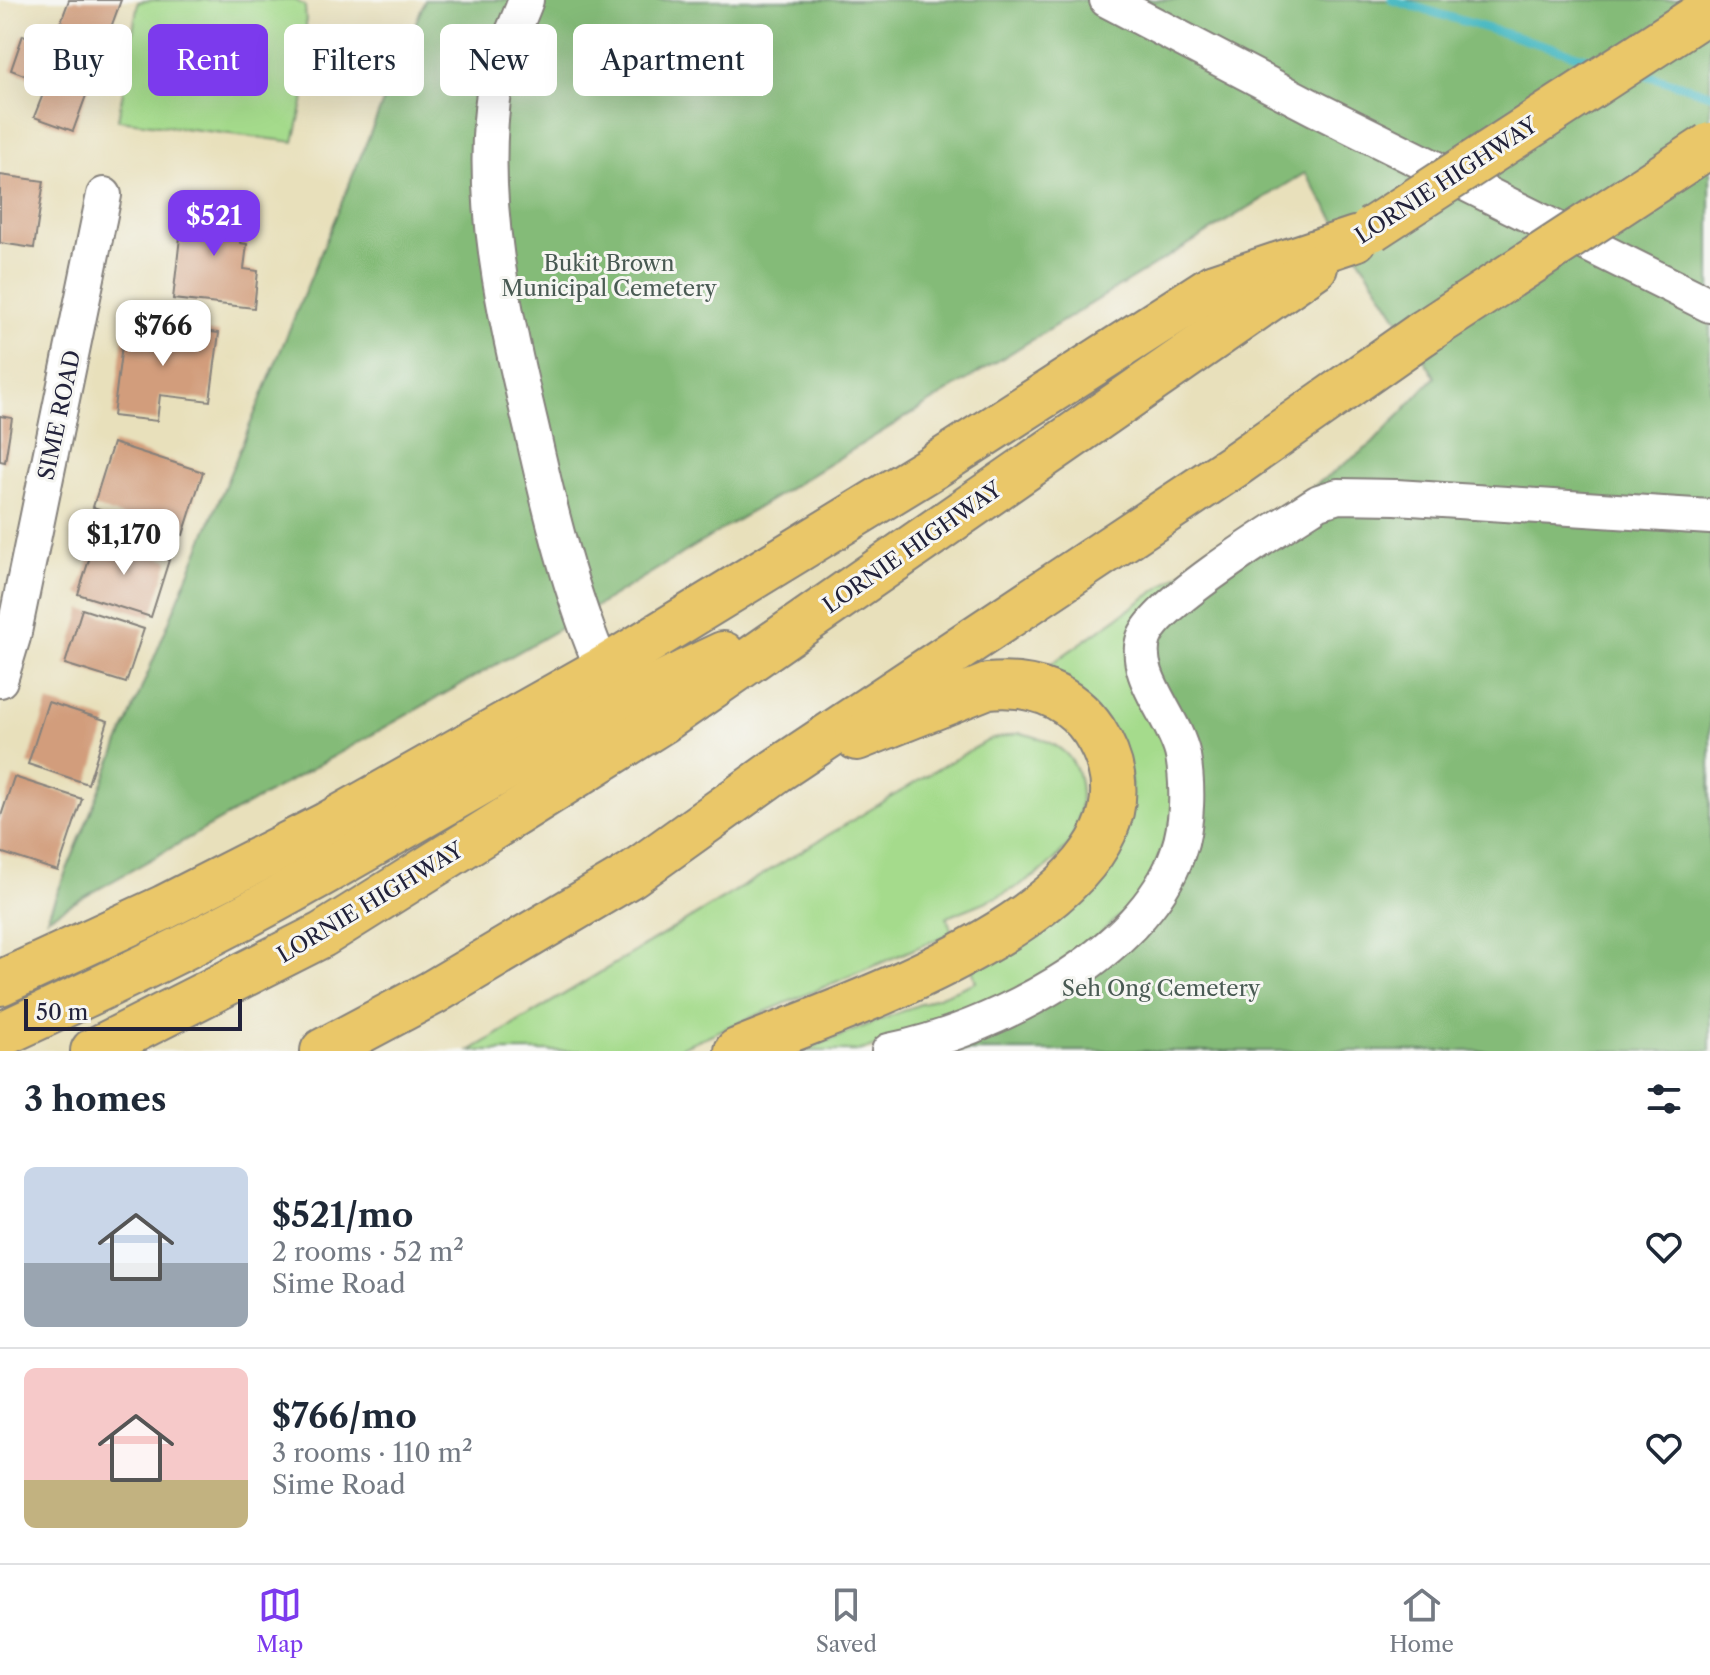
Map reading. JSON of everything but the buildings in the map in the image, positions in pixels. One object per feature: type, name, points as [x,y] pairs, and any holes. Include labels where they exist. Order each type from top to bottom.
[{"type":"highway","name":"LORNIE HIGHWAY","points":[[93,1051],[322,935],[661,722],[1363,234],[1710,9]]},
{"type":"highway","points":[[323,1051],[432,993],[631,875],[776,771],[1235,465],[1423,333],[1710,145]]},
{"type":"highway","points":[[0,983],[165,907],[328,824],[603,669],[933,467],[1214,286],[1363,234]]},
{"type":"highway","points":[[0,1035],[132,974],[305,883],[640,693],[837,600]]},
{"type":"highway","points":[[737,1051],[950,961],[1009,928],[1075,876],[1102,837],[1112,806],[1106,750],[1089,724],[1063,699],[1021,685],[988,686],[776,771]]},
{"type":"highway","points":[[0,954],[43,963]]},
{"type":"street","points":[[526,0],[495,84],[491,152],[492,224],[515,357],[550,507],[579,607],[603,669]]},
{"type":"street","points":[[1107,0],[1316,109],[1710,305]]},
{"type":"street","name":"SIME ROAD","points":[[0,680],[13,637],[104,195]]},
{"type":"street","points":[[889,1051],[934,1042],[980,1026],[1028,1002],[1072,974],[1122,933],[1154,895],[1178,852],[1186,783],[1177,732],[1146,679],[1141,658],[1143,639],[1152,622],[1165,609],[1319,502],[1338,496],[1396,497],[1710,517]]},
{"type":"green space","points":[[295,0],[305,6],[306,24],[284,24],[284,96],[305,96],[294,142],[118,120],[122,96],[132,96],[132,37],[138,2]]},
{"type":"green space","name":"Bukit Brown Municipal Cemetery","points":[[425,0],[1710,0],[1710,1051],[953,1051],[1063,992],[1182,869],[1155,665],[1161,597],[1372,444],[1435,377],[1305,173],[561,628],[47,918],[385,96],[424,96],[424,24],[415,24]]},
{"type":"green space","points":[[1204,557],[1160,724],[1177,803],[1147,891],[1067,964],[932,1033],[857,1051],[802,1051],[976,982],[971,966],[1131,786],[1126,758],[1117,736],[1041,675],[1051,664]]},
{"type":"green space","points":[[1020,733],[1049,742],[1069,757],[1075,767],[1081,793],[1075,831],[1064,850],[1039,873],[1010,891],[947,917],[952,933],[672,1051],[470,1051],[946,764],[989,740]]},
{"type":"waterway","points":[[1392,0],[1604,63]]},
{"type":"waterway","points":[[1637,72],[1710,94]]},
{"type":"park label","name":"Seh Ong Cemetery","points":[[1161,988]]}]
